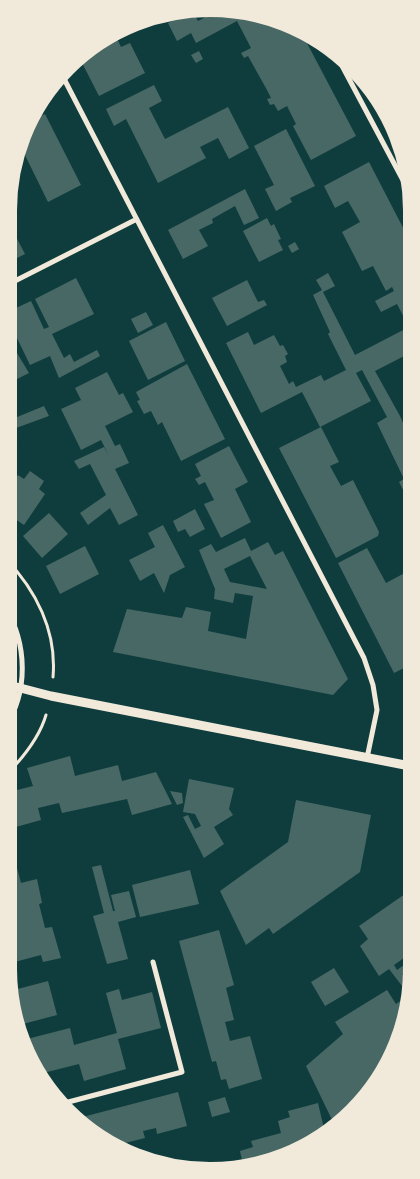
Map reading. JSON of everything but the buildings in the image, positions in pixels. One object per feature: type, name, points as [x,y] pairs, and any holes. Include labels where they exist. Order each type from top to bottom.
[{"type":"street","points":[[341,64],[405,184]]},
{"type":"street","points":[[64,79],[135,220],[364,658],[373,685],[377,710],[367,758]]},
{"type":"street","points":[[14,281],[135,220]]},
{"type":"street","points":[[14,623],[20,640],[23,665],[21,689],[14,710]]},
{"type":"street","points":[[14,687],[406,765]]},
{"type":"street","points":[[66,1103],[182,1072],[153,962]]}]
